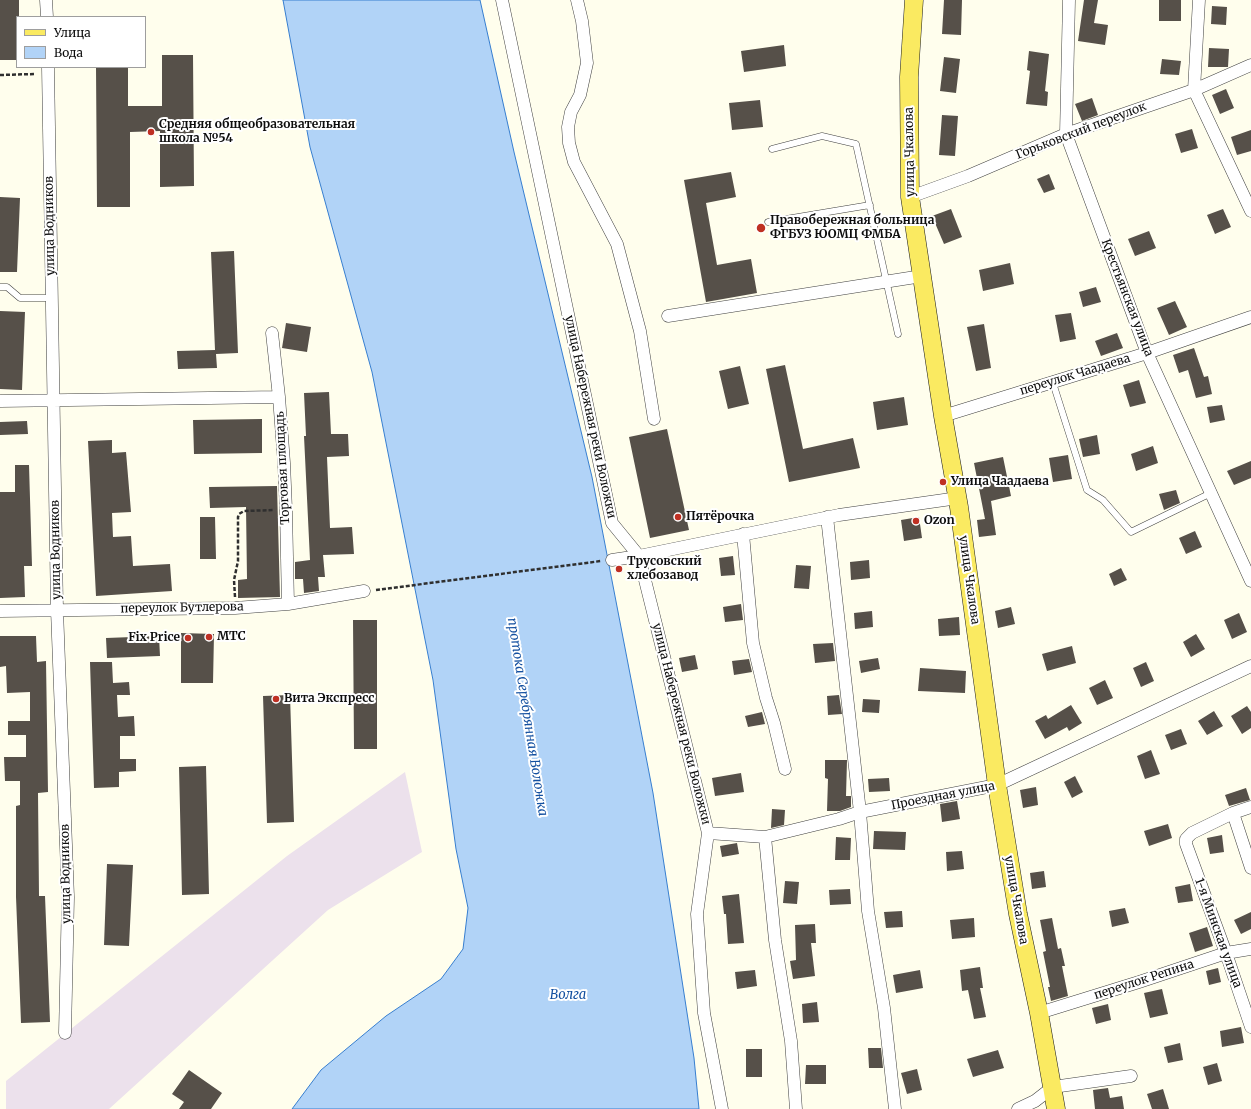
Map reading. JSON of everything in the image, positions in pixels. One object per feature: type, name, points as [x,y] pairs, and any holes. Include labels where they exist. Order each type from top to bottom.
[{"type":"main road","name":"улица Чкалова","points":[[914,0],[909,77],[910,197],[943,416],[958,498],[997,785],[1018,914],[1053,1087],[1056,1109]]},
{"type":"street","points":[[46,0],[47,16]]},
{"type":"street","name":"улица Набережная реки Воложки","points":[[502,0],[612,523],[639,556],[708,833],[697,914],[704,1013],[722,1109]]},
{"type":"street","points":[[577,0],[582,21],[587,64],[580,95],[572,112],[568,127],[569,143],[574,162],[617,244],[640,331],[654,419]]},
{"type":"street","name":"Крестьянская улица","points":[[1068,0],[1066,134],[1147,353],[1251,581]]},
{"type":"street","points":[[1198,0],[1194,90],[1251,211]]},
{"type":"street","name":"Горьковский переулок","points":[[910,197],[968,176],[1066,134],[1194,90],[1251,65]]},
{"type":"street","name":"улица Водников","points":[[43,70],[52,298],[57,610],[68,897],[65,1033]]},
{"type":"street","points":[[668,316],[922,276]]},
{"type":"street","name":"переулок Чаадаева","points":[[943,416],[1147,353],[1251,317]]},
{"type":"street","name":"Торговая площадь","points":[[272,333],[279,397],[286,510],[288,604]]},
{"type":"street","points":[[0,401],[279,397]]},
{"type":"street","points":[[612,560],[639,556],[827,517],[958,498]]},
{"type":"street","points":[[827,517],[860,812],[868,911],[884,1008],[895,1109]]},
{"type":"street","points":[[743,534],[753,643],[785,768]]},
{"type":"street","name":"переулок Бутлерова","points":[[0,611],[235,608],[288,604],[364,591]]},
{"type":"street","name":"Проездная улица","points":[[708,833],[765,837],[839,819],[860,812],[997,785],[1251,666]]},
{"type":"street","points":[[1251,807],[1233,813],[1251,868]]},
{"type":"street","name":"1-я Минская улица","points":[[1233,813],[1192,833],[1186,840],[1187,848],[1226,953],[1251,1027]]},
{"type":"street","points":[[765,837],[774,940],[791,1041],[796,1109]]},
{"type":"street","name":"переулок Репина","points":[[1038,1013],[1226,953],[1251,949]]},
{"type":"street","points":[[1018,1109],[1035,1101],[1053,1087],[1131,1076]]},
{"type":"lane","points":[[772,149],[822,136],[856,144],[898,334]]},
{"type":"lane","points":[[768,222],[870,204]]},
{"type":"lane","points":[[0,287],[7,287],[20,298],[52,298]]},
{"type":"lane","points":[[1053,383],[1087,490],[1102,500],[1131,532],[1211,493]]},
{"type":"path","points":[[0,75],[43,70]]},
{"type":"path","points":[[235,608],[234,580],[238,561],[239,514],[244,511],[286,510]]},
{"type":"path","points":[[364,591],[612,560]]},
{"type":"shaded area","points":[[405,772],[422,852],[328,910],[109,1109],[6,1109],[6,1081],[287,856]]},
{"type":"water","name":"Волга","points":[[283,0],[480,0],[514,152],[592,477],[653,793],[694,1058],[699,1109],[292,1109],[321,1070],[386,1016],[441,979],[463,949],[468,908],[456,849],[433,680],[372,372],[310,147]]},
{"type":"building","points":[[0,0],[19,0],[19,16],[16,16],[16,60],[0,60]]},
{"type":"building","points":[[944,0],[962,0],[961,35],[942,34]]},
{"type":"building","points":[[1084,0],[1098,0],[1094,23],[1108,25],[1105,45],[1078,41]]},
{"type":"building","points":[[1159,0],[1181,0],[1181,21],[1159,21]]},
{"type":"building","points":[[1212,6],[1227,7],[1226,25],[1211,24]]},
{"type":"building","points":[[784,45],[786,66],[744,72],[741,51]]},
{"type":"building","points":[[1209,48],[1229,49],[1228,67],[1208,67]]},
{"type":"building","points":[[1029,51],[1049,54],[1045,91],[1048,92],[1047,106],[1026,104],[1030,71],[1027,70]]},
{"type":"building","points":[[162,55],[193,55],[194,186],[160,187],[160,131],[130,132],[130,207],[97,207],[96,68],[128,68],[128,106],[162,106]]},
{"type":"building","points":[[944,57],[960,59],[956,93],[940,91]]},
{"type":"building","points":[[1162,59],[1181,61],[1179,75],[1160,74]]},
{"type":"building","points":[[1226,89],[1234,108],[1220,114],[1212,95]]},
{"type":"building","points":[[1092,98],[1098,115],[1082,121],[1075,104]]},
{"type":"building","points":[[760,100],[763,127],[732,130],[729,103]]},
{"type":"building","points":[[942,115],[958,116],[955,156],[939,155]]},
{"type":"building","points":[[1192,129],[1198,148],[1181,153],[1175,134]]},
{"type":"building","points":[[1251,130],[1251,151],[1237,155],[1231,137]]},
{"type":"building","points":[[731,172],[736,197],[706,203],[717,265],[751,259],[757,293],[706,302],[684,180]]},
{"type":"building","points":[[1049,174],[1055,189],[1044,193],[1037,179]]},
{"type":"building","points":[[0,197],[20,198],[17,272],[0,272]]},
{"type":"building","points":[[951,209],[962,237],[944,244],[932,216]]},
{"type":"building","points":[[1223,209],[1231,227],[1215,234],[1207,215]]},
{"type":"building","points":[[1149,231],[1156,248],[1135,256],[1128,239]]},
{"type":"building","points":[[234,251],[238,353],[216,354],[217,368],[178,369],[177,351],[215,350],[211,252]]},
{"type":"building","points":[[1010,263],[1014,284],[983,291],[979,270]]},
{"type":"building","points":[[1096,287],[1101,302],[1083,307],[1079,292]]},
{"type":"building","points":[[1175,301],[1187,327],[1169,335],[1157,308]]},
{"type":"building","points":[[0,311],[25,312],[22,390],[0,389]]},
{"type":"building","points":[[1071,313],[1076,339],[1060,342],[1055,315]]},
{"type":"building","points":[[286,323],[311,327],[307,352],[282,348]]},
{"type":"building","points":[[984,324],[991,368],[976,371],[967,327]]},
{"type":"building","points":[[1117,333],[1123,348],[1101,356],[1095,341]]},
{"type":"building","points":[[1194,348],[1204,377],[1208,376],[1212,394],[1196,398],[1188,370],[1179,373],[1173,355]]},
{"type":"building","points":[[785,365],[803,449],[853,438],[860,468],[789,482],[766,369]]},
{"type":"building","points":[[740,366],[749,404],[728,409],[719,371]]},
{"type":"building","points":[[1139,380],[1146,403],[1130,407],[1123,385]]},
{"type":"building","points":[[329,392],[331,434],[348,434],[349,456],[327,457],[330,528],[352,527],[354,554],[323,555],[325,577],[318,577],[319,591],[304,593],[303,579],[295,579],[295,562],[310,560],[304,436],[306,436],[304,393]]},
{"type":"building","points":[[904,397],[908,425],[877,430],[873,402]]},
{"type":"building","points":[[1222,405],[1225,420],[1210,423],[1207,407]]},
{"type":"building","points":[[262,419],[262,453],[194,454],[193,420]]},
{"type":"building","points":[[27,421],[28,434],[0,435],[0,422]]},
{"type":"building","points":[[667,429],[689,530],[650,538],[629,437]]},
{"type":"building","points":[[1097,435],[1100,454],[1083,457],[1079,439]]},
{"type":"building","points":[[112,440],[112,453],[126,452],[131,512],[112,513],[113,537],[131,536],[133,566],[170,564],[172,591],[96,596],[88,441]]},
{"type":"building","points":[[1153,446],[1158,463],[1136,471],[1131,454]]},
{"type":"building","points":[[1068,455],[1072,479],[1053,482],[1049,458]]},
{"type":"building","points":[[1003,457],[1011,496],[991,501],[996,535],[979,537],[977,520],[985,519],[974,463]]},
{"type":"building","points":[[1251,461],[1251,478],[1234,485],[1227,471]]},
{"type":"building","points":[[15,465],[29,465],[32,566],[24,566],[25,597],[0,598],[0,492],[15,492]]},
{"type":"building","points":[[277,486],[280,597],[238,598],[238,580],[247,579],[246,507],[210,508],[209,487]]},
{"type":"building","points":[[1176,490],[1180,503],[1164,510],[1159,494]]},
{"type":"building","points":[[200,517],[215,517],[216,559],[200,559]]},
{"type":"building","points":[[919,517],[922,538],[904,541],[901,520]]},
{"type":"building","points":[[1195,531],[1202,547],[1186,554],[1179,538]]},
{"type":"building","points":[[733,556],[735,575],[721,576],[719,558]]},
{"type":"building","points":[[869,560],[870,578],[851,580],[850,562]]},
{"type":"building","points":[[796,565],[811,566],[809,589],[794,588]]},
{"type":"building","points":[[1121,568],[1127,580],[1114,586],[1109,574]]},
{"type":"building","points":[[741,604],[743,620],[725,622],[723,607]]},
{"type":"building","points":[[1011,607],[1015,624],[998,628],[995,611]]},
{"type":"building","points":[[872,611],[873,627],[855,629],[854,613]]},
{"type":"building","points":[[1239,613],[1247,632],[1232,639],[1224,620]]},
{"type":"building","points":[[959,617],[960,635],[939,636],[938,619]]},
{"type":"building","points":[[353,620],[377,620],[377,749],[354,749]]},
{"type":"building","points":[[181,633],[214,634],[213,683],[181,683]]},
{"type":"building","points":[[1196,634],[1205,649],[1191,657],[1183,642]]},
{"type":"building","points":[[0,636],[36,636],[37,662],[46,661],[48,792],[38,793],[39,896],[45,896],[50,1022],[21,1023],[16,897],[16,806],[20,805],[20,781],[5,781],[4,757],[26,757],[26,735],[8,735],[8,721],[30,721],[30,692],[7,693],[6,666],[0,667]]},
{"type":"building","points":[[159,636],[160,656],[107,658],[106,638]]},
{"type":"building","points":[[833,643],[835,661],[815,663],[813,644]]},
{"type":"building","points":[[1072,646],[1076,663],[1047,671],[1042,654]]},
{"type":"building","points":[[695,655],[698,669],[682,672],[679,658]]},
{"type":"building","points":[[878,658],[880,669],[861,673],[859,661]]},
{"type":"building","points":[[749,659],[752,672],[734,675],[732,661]]},
{"type":"building","points":[[90,662],[112,662],[113,683],[129,682],[130,695],[117,695],[118,717],[134,716],[135,736],[120,736],[120,759],[136,759],[136,771],[119,772],[119,787],[94,788]]},
{"type":"building","points":[[1146,662],[1154,681],[1141,687],[1133,668]]},
{"type":"building","points":[[920,668],[966,671],[965,693],[918,691]]},
{"type":"building","points":[[1105,680],[1113,698],[1097,705],[1089,688]]},
{"type":"building","points":[[290,695],[294,822],[267,823],[263,696]]},
{"type":"building","points":[[839,695],[842,714],[828,715],[827,696]]},
{"type":"building","points":[[863,699],[880,700],[879,713],[862,712]]},
{"type":"building","points":[[1071,705],[1082,723],[1069,731],[1067,727],[1045,739],[1035,721],[1046,715],[1048,719]]},
{"type":"building","points":[[1247,706],[1251,712],[1251,728],[1242,734],[1231,716]]},
{"type":"building","points":[[1214,711],[1223,726],[1207,735],[1198,721]]},
{"type":"building","points":[[762,712],[765,724],[748,727],[745,716]]},
{"type":"building","points":[[1181,729],[1187,744],[1171,750],[1165,735]]},
{"type":"building","points":[[1151,750],[1160,774],[1145,779],[1137,756]]},
{"type":"building","points":[[825,760],[847,760],[846,796],[851,796],[851,807],[840,811],[827,811],[828,779],[825,778]]},
{"type":"building","points":[[206,766],[209,894],[182,895],[179,767]]},
{"type":"building","points":[[741,773],[744,792],[715,796],[712,778]]},
{"type":"building","points":[[1075,776],[1083,792],[1072,798],[1064,782]]},
{"type":"building","points":[[889,778],[890,791],[869,792],[868,779]]},
{"type":"building","points":[[1036,787],[1038,805],[1023,808],[1020,790]]},
{"type":"building","points":[[1246,788],[1250,800],[1229,806],[1225,795]]},
{"type":"building","points":[[957,801],[960,819],[942,822],[940,804]]},
{"type":"building","points":[[772,809],[785,810],[784,825],[771,828]]},
{"type":"building","points":[[1168,824],[1172,838],[1149,846],[1144,831]]},
{"type":"building","points":[[874,831],[906,832],[905,850],[873,849]]},
{"type":"building","points":[[1222,835],[1224,852],[1210,854],[1207,838]]},
{"type":"building","points":[[836,837],[851,838],[850,860],[835,860]]},
{"type":"building","points":[[737,843],[739,854],[722,857],[720,846]]},
{"type":"building","points":[[962,851],[964,869],[947,871],[946,852]]},
{"type":"building","points":[[107,864],[133,865],[129,946],[104,945]]},
{"type":"building","points":[[1044,871],[1046,887],[1032,889],[1030,873]]},
{"type":"building","points":[[785,881],[799,882],[797,904],[783,903]]},
{"type":"building","points":[[1190,884],[1193,901],[1178,903],[1175,887]]},
{"type":"building","points":[[850,889],[851,904],[830,905],[829,890]]},
{"type":"building","points":[[739,894],[744,943],[728,944],[726,914],[724,914],[722,896]]},
{"type":"building","points":[[1125,908],[1129,923],[1112,927],[1109,911]]},
{"type":"building","points":[[902,911],[903,927],[886,928],[884,912]]},
{"type":"building","points":[[1251,912],[1251,929],[1241,934],[1234,920]]},
{"type":"building","points":[[974,918],[975,937],[952,939],[950,920]]},
{"type":"building","points":[[1052,918],[1058,949],[1061,948],[1065,966],[1062,966],[1068,996],[1051,1001],[1048,987],[1050,987],[1043,952],[1046,951],[1040,920]]},
{"type":"building","points":[[815,924],[816,943],[811,943],[815,976],[793,979],[790,961],[796,960],[795,925]]},
{"type":"building","points":[[1207,927],[1213,946],[1195,952],[1189,933]]},
{"type":"building","points":[[980,967],[983,988],[980,988],[986,1017],[974,1019],[968,990],[962,991],[960,970]]},
{"type":"building","points":[[1218,968],[1221,982],[1209,985],[1206,971]]},
{"type":"building","points":[[755,970],[757,986],[737,989],[735,972]]},
{"type":"building","points":[[920,970],[923,988],[896,993],[893,975]]},
{"type":"building","points":[[1162,989],[1168,1014],[1150,1018],[1144,993]]},
{"type":"building","points":[[817,1002],[819,1022],[803,1023],[802,1004]]},
{"type":"building","points":[[1108,1004],[1111,1020],[1096,1024],[1092,1008]]},
{"type":"building","points":[[1241,1027],[1244,1043],[1222,1047],[1220,1031]]},
{"type":"building","points":[[1180,1043],[1183,1060],[1168,1063],[1164,1047]]},
{"type":"building","points":[[868,1048],[881,1048],[883,1068],[869,1068]]},
{"type":"building","points":[[746,1049],[762,1049],[762,1077],[746,1077]]},
{"type":"building","points":[[998,1050],[1004,1068],[973,1077],[967,1059]]},
{"type":"building","points":[[1217,1063],[1222,1081],[1208,1085],[1203,1067]]},
{"type":"building","points":[[806,1065],[826,1065],[826,1084],[805,1084]]},
{"type":"building","points":[[917,1069],[922,1090],[907,1094],[901,1073]]},
{"type":"building","points":[[189,1070],[222,1093],[211,1109],[179,1109],[184,1102],[172,1094]]},
{"type":"building","points":[[1108,1088],[1110,1098],[1122,1096],[1124,1109],[1095,1109],[1093,1090]]},
{"type":"building","points":[[1163,1089],[1169,1109],[1152,1109],[1147,1094]]},
{"type":"place","name":"Средняя общеобразовательная школа №54","points":[[151,132]]},
{"type":"place","name":"Правобережная больница ФГБУЗ ЮОМЦ ФМБА","points":[[761,228]]},
{"type":"place","name":"Улица Чаадаева","points":[[943,482]]},
{"type":"place","name":"Пятёрочка","points":[[678,517]]},
{"type":"place","name":"Ozon","points":[[916,521]]},
{"type":"place","name":"Трусовский хлебозавод","points":[[619,569]]},
{"type":"place","name":"МТС","points":[[209,637]]},
{"type":"place","name":"Fix Price","points":[[188,638]]},
{"type":"place","name":"Вита Экспресс","points":[[276,699]]},
{"type":"water label","name":"протока Серебрянная Воложка","points":[[527,717]]}]
